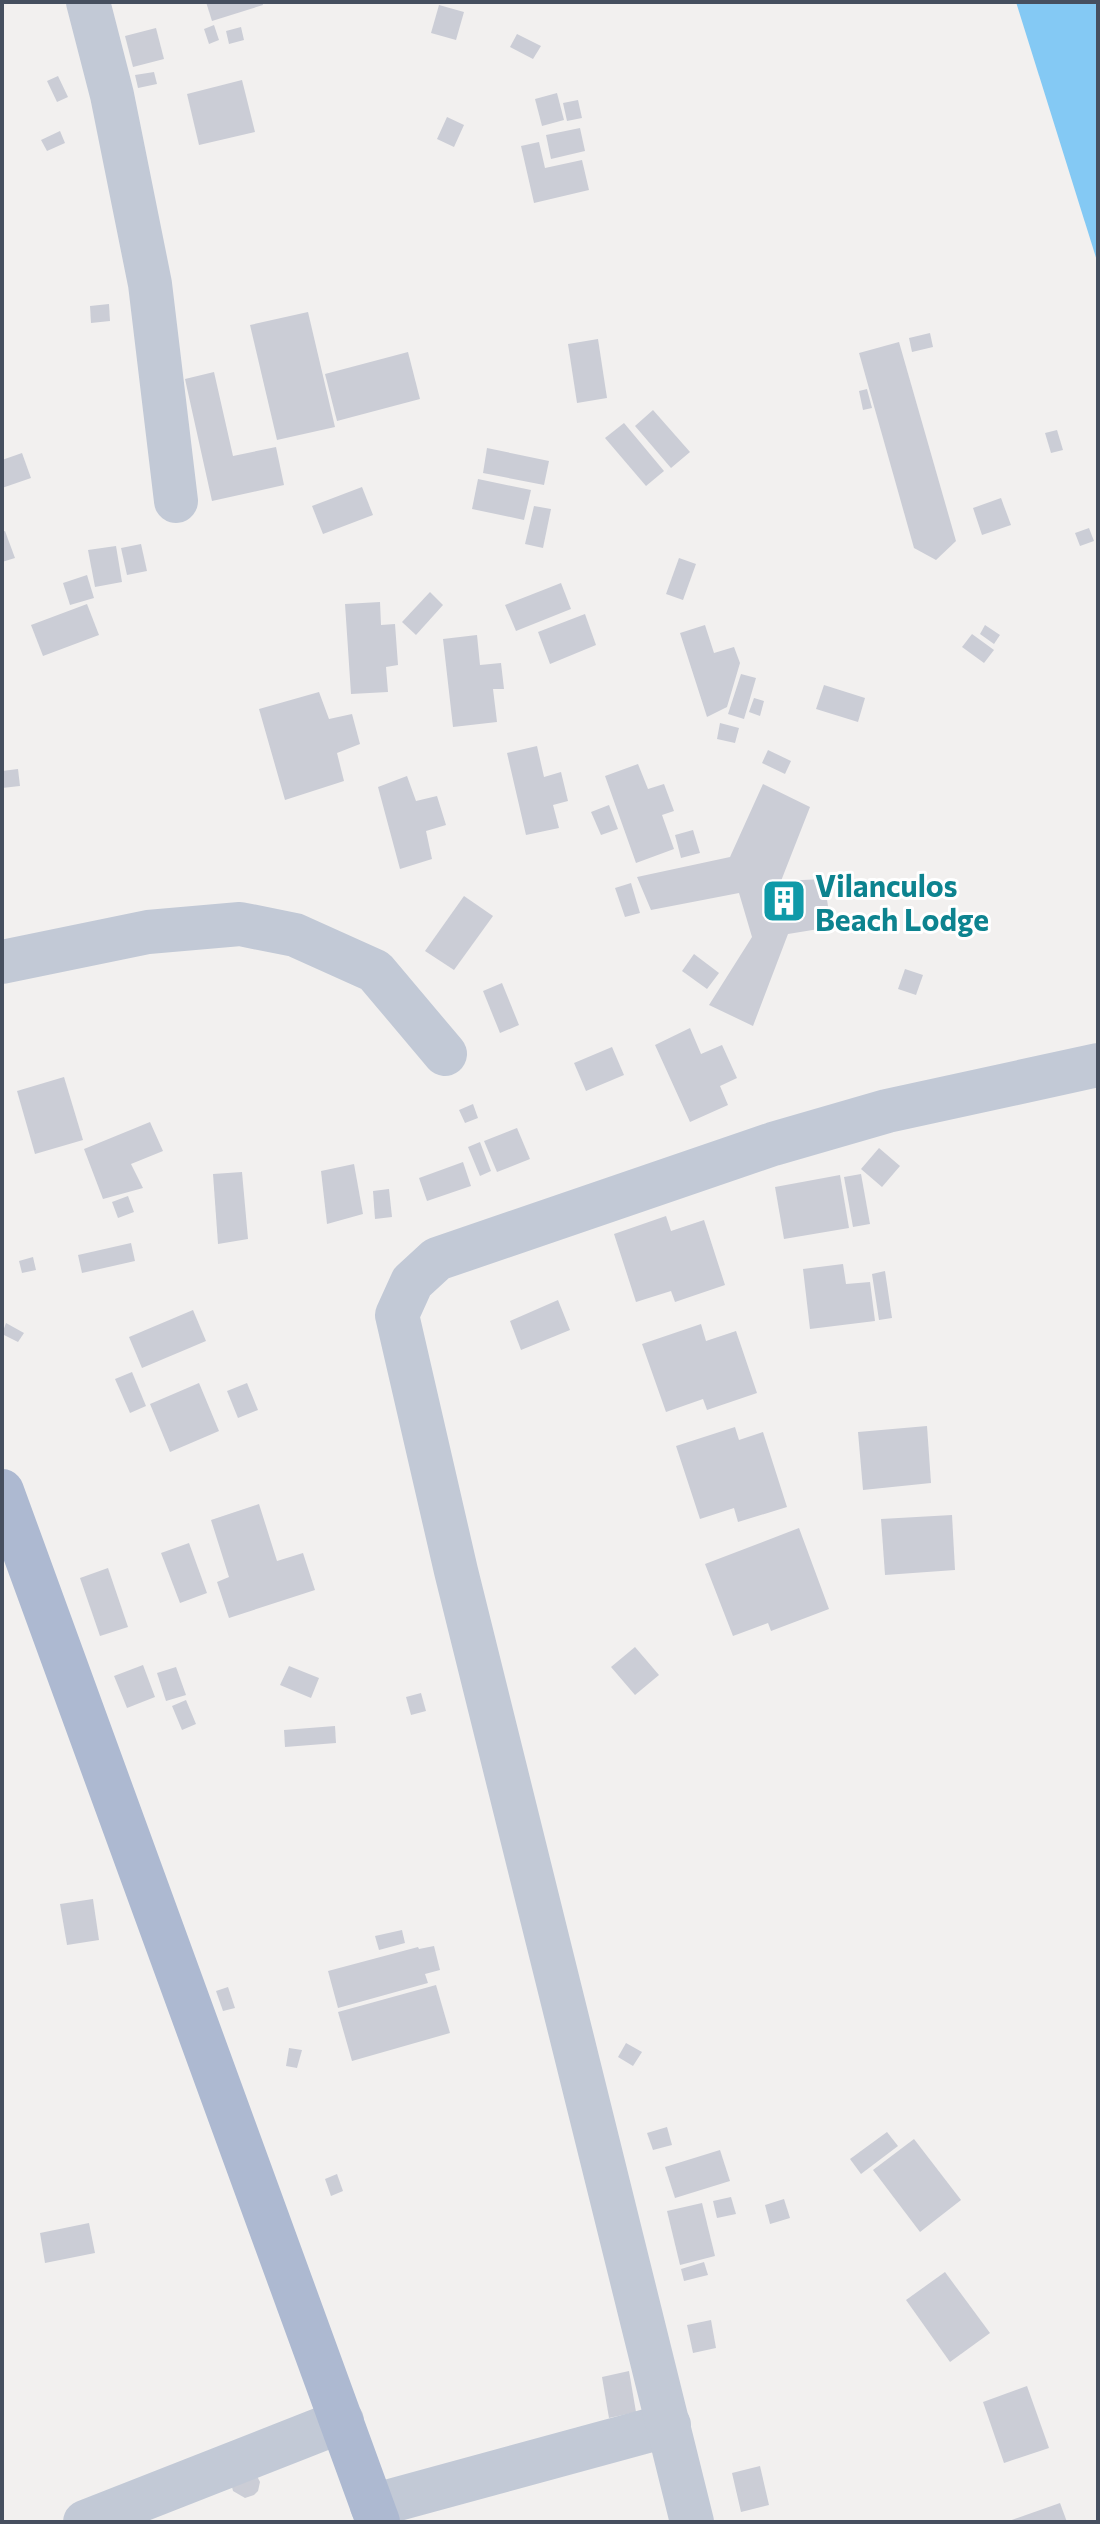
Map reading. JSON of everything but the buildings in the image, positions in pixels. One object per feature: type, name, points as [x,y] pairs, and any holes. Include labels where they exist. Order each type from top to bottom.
[{"type":"main road","points":[[2,1491],[375,2514]]},
{"type":"street","points":[[88,2],[112,95],[150,284],[176,501]]},
{"type":"street","points":[[2,962],[148,932],[240,924],[281,932],[295,935],[375,971],[445,1054]]},
{"type":"street","points":[[692,2522],[456,1571],[397,1315],[412,1282],[437,1259],[773,1144],[887,1111],[1098,1065]]},
{"type":"street","points":[[85,2522],[342,2421]]},
{"type":"street","points":[[375,2514],[669,2425]]},
{"type":"water","points":[[1016,2],[1098,2],[1098,264]]},
{"type":"place","name":"Vilanculos Beach Lodge","points":[[784,901]]}]
